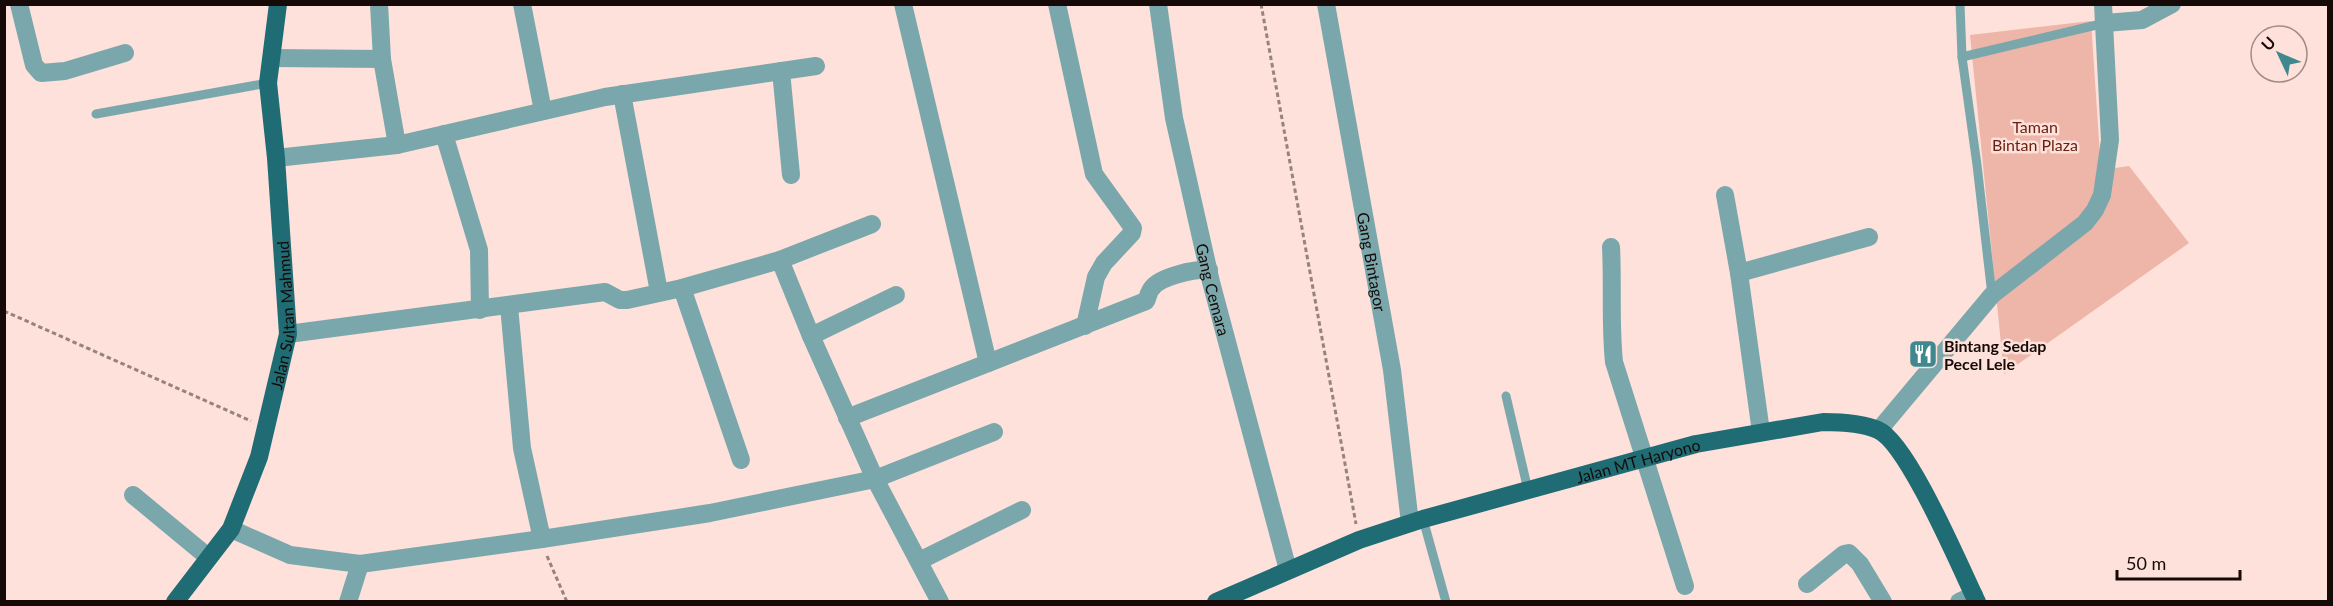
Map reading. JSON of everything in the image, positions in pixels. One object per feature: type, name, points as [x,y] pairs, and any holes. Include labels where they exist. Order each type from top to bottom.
[{"type":"main road","name":"Jalan Sultan Mahmud","points":[[175,602],[231,529],[259,456],[288,334],[276,158],[268,82],[278,4]]},
{"type":"main road","name":"Jalan MT Haryono","points":[[1216,602],[1359,540],[1417,521],[1696,444],[1823,422],[1844,423],[1879,430]]},
{"type":"main road","points":[[1879,430],[1900,454],[1934,509],[1970,599]]},
{"type":"street","points":[[19,4],[34,65],[41,73],[65,71],[125,53]]},
{"type":"street","points":[[379,4],[382,59],[397,145]]},
{"type":"street","points":[[522,4],[543,111]]},
{"type":"street","points":[[903,4],[988,363]]},
{"type":"street","points":[[1057,4],[1094,174],[1133,228],[1132,233],[1104,263],[1096,277],[1085,326]]},
{"type":"street","name":"Gang Cemara","points":[[1158,4],[1174,118],[1209,270],[1288,570]]},
{"type":"street","name":"Gang Bintagor","points":[[1326,4],[1417,521]]},
{"type":"street","points":[[1879,430],[1992,295],[2085,223],[2095,210],[2102,195],[2110,140],[2103,4]]},
{"type":"street","points":[[2105,23],[2142,21],[2172,4]]},
{"type":"street","points":[[272,58],[382,59]]},
{"type":"street","points":[[276,158],[397,145],[622,94],[816,66]]},
{"type":"street","points":[[781,71],[791,175]]},
{"type":"street","points":[[622,94],[659,292]]},
{"type":"street","points":[[444,134],[479,250],[480,310]]},
{"type":"street","points":[[1725,195],[1739,273],[1761,432]]},
{"type":"street","points":[[288,334],[605,292],[621,300],[682,288],[780,260],[872,224]]},
{"type":"street","points":[[1739,273],[1869,237]]},
{"type":"street","points":[[1611,248],[1613,290],[1610,324],[1614,362],[1684,586]]},
{"type":"street","points":[[780,260],[811,336],[875,479],[940,602]]},
{"type":"street","points":[[847,418],[1146,302],[1153,286],[1176,275],[1199,269],[1209,270]]},
{"type":"street","points":[[682,288],[741,460]]},
{"type":"street","points":[[811,336],[896,295]]},
{"type":"street","points":[[509,306],[522,448],[542,539]]},
{"type":"street","points":[[231,529],[290,555],[357,573],[542,539],[710,513],[875,479],[994,432]]},
{"type":"street","points":[[133,495],[208,557]]},
{"type":"street","points":[[919,561],[1022,510]]},
{"type":"street","points":[[1807,584],[1844,554],[1849,553],[1860,564],[1883,602]]},
{"type":"street","points":[[348,602],[357,573]]},
{"type":"street","points":[[357,573],[365,602]]},
{"type":"lane","points":[[1960,4],[1962,57],[1992,295]]},
{"type":"lane","points":[[1962,57],[2105,23]]},
{"type":"lane","points":[[96,114],[268,82]]},
{"type":"lane","points":[[1506,396],[1528,490]]},
{"type":"lane","points":[[1417,521],[1446,602]]},
{"type":"path","points":[[1262,4],[1359,540]]},
{"type":"path","points":[[4,311],[266,428]]},
{"type":"path","points":[[542,539],[548,561],[567,602]]},
{"type":"green space","name":"Taman Bintan Plaza","points":[[2091,21],[2101,170],[2129,166],[2189,243],[2004,374],[1970,35]]},
{"type":"place","name":"Bintang Sedap Pecel Lele","points":[[1923,354]]}]
